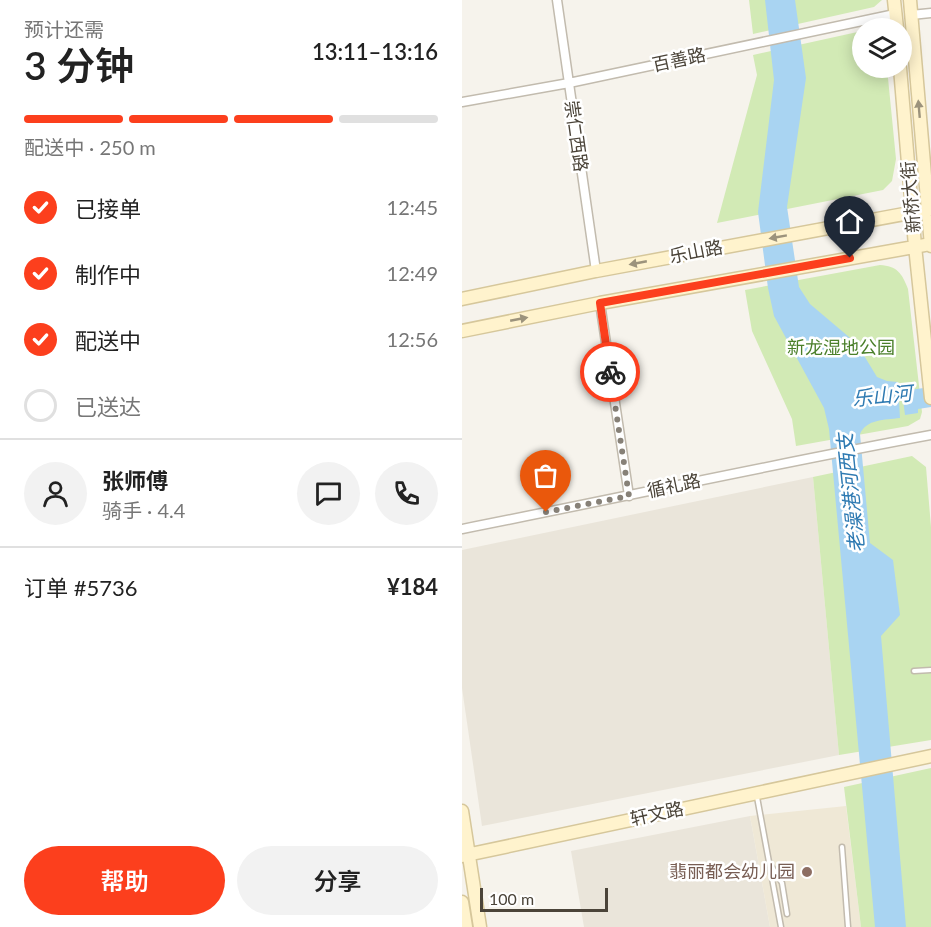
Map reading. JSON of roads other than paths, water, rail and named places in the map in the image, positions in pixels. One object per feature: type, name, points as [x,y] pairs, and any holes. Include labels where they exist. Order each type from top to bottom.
[{"type":"street","name":"崇仁西路","points":[[557,0],[596,271]]},
{"type":"street","points":[[894,0],[896,18]]},
{"type":"street","name":"新桥大街","points":[[910,0],[931,245]]},
{"type":"street","points":[[911,15],[931,13]]},
{"type":"street","name":"百善路","points":[[462,102],[569,83],[896,14]]},
{"type":"street","name":"新桥大街","points":[[901,78],[931,398]]},
{"type":"street","name":"乐山路","points":[[462,299],[596,271],[929,209]]},
{"type":"street","name":"乐山路","points":[[462,331],[600,303],[931,245]]},
{"type":"street","points":[[600,303],[629,496]]},
{"type":"street","name":"循礼路","points":[[462,529],[814,456],[931,435]]},
{"type":"street","name":"轩文路","points":[[465,855],[931,756]]},
{"type":"street","points":[[462,811],[465,855],[480,927]]},
{"type":"street","points":[[462,902],[466,927]]},
{"type":"lane","points":[[914,671],[931,670]]},
{"type":"lane","points":[[756,793],[781,927]]},
{"type":"lane","points":[[842,847],[848,927]]},
{"type":"lane","points":[[769,862],[782,882],[787,914]]},
{"type":"water","points":[[765,0],[795,0],[806,78],[787,207],[799,287],[810,304],[860,349],[877,377],[898,382],[900,418],[867,425],[860,434],[870,543],[893,560],[900,615],[881,636],[906,927],[875,927],[829,429],[824,408],[774,316],[768,288],[758,212],[774,80]]},
{"type":"water","points":[[931,387],[931,407],[918,409],[918,413],[905,415],[902,391]]},
{"type":"place","name":"翡丽都会幼儿园","points":[[807,872]]},
{"type":"park label","name":"新龙湿地公园","points":[[841,348]]},
{"type":"water label","name":"乐山河","points":[[882,396]]},
{"type":"water label","name":"老澡港河西支","points":[[851,493]]}]
